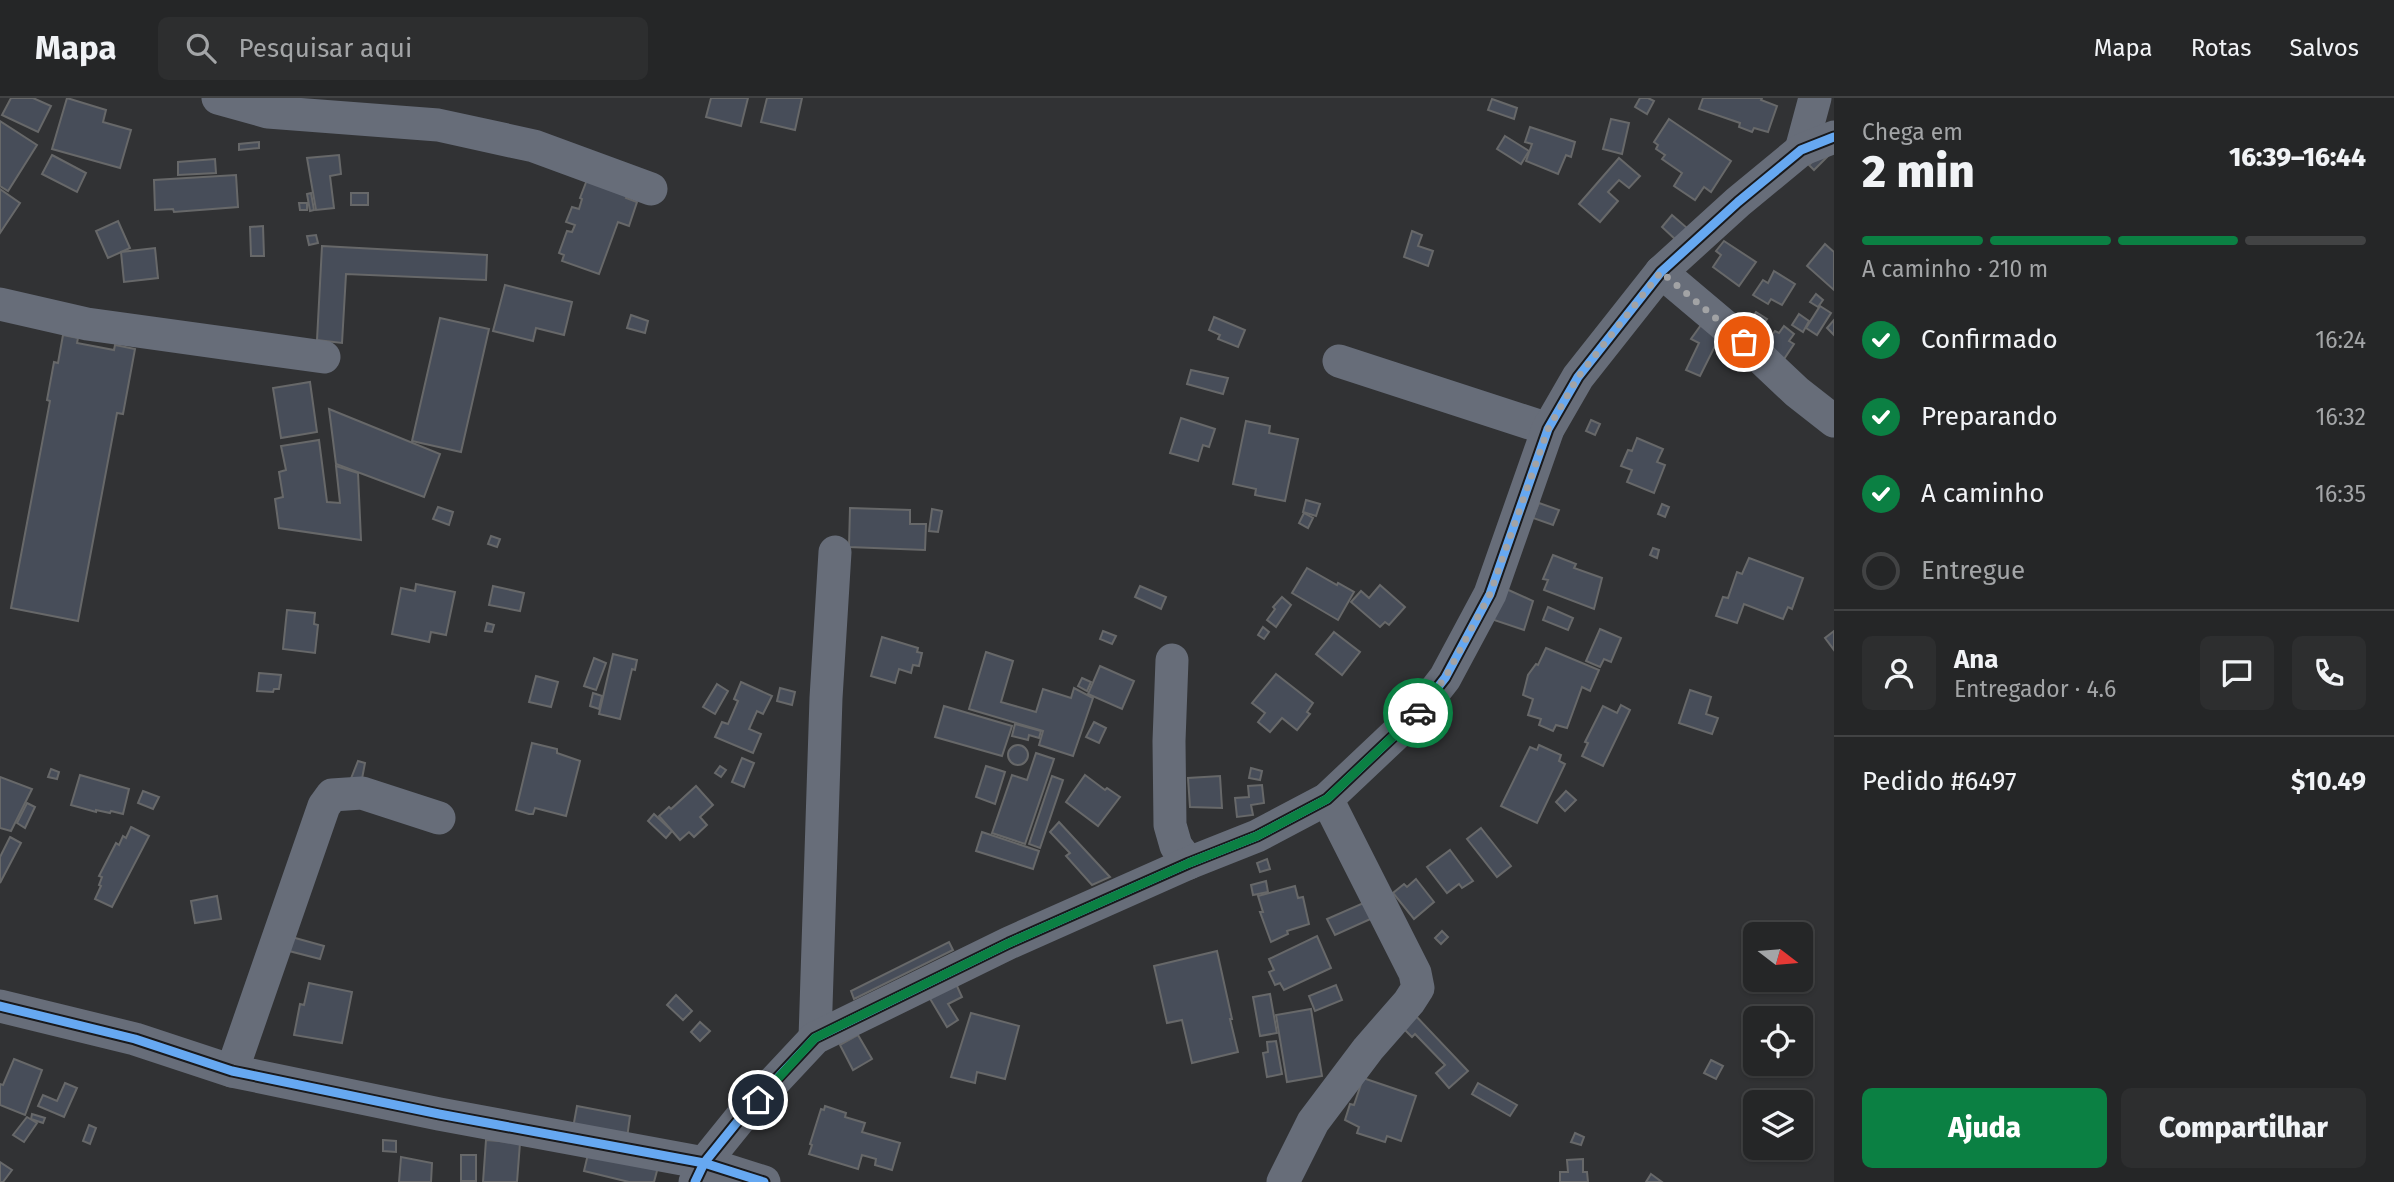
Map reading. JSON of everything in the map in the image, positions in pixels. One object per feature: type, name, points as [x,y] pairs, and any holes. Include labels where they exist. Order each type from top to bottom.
[{"type":"street","points":[[218,98],[268,112],[438,125],[534,146],[651,189]]},
{"type":"street","points":[[1801,150],[1815,98]]},
{"type":"street","points":[[700,1172],[742,1116],[815,1038],[1009,943],[1189,863],[1257,836],[1327,799],[1417,713],[1445,678],[1490,594],[1548,429],[1578,377],[1661,272],[1738,202],[1801,150],[1834,136]]},
{"type":"street","points":[[1661,272],[1744,342],[1797,392],[1834,421]]},
{"type":"street","points":[[0,303],[87,324],[324,357]]},
{"type":"street","points":[[1339,361],[1548,429]]},
{"type":"street","points":[[815,1038],[826,711],[835,552]]},
{"type":"street","points":[[1172,660],[1170,825],[1176,846],[1189,863]]},
{"type":"street","points":[[232,1071],[324,806],[332,795],[362,793],[439,818]]},
{"type":"street","points":[[1283,1182],[1313,1122],[1418,988],[1415,973],[1327,799]]},
{"type":"street","points":[[0,1006],[135,1039],[232,1071],[700,1172],[764,1182]]},
{"type":"building","points":[[11,98],[33,98],[51,106],[38,132],[2,115]]},
{"type":"building","points":[[67,98],[106,110],[103,122],[131,130],[120,168],[52,149]]},
{"type":"building","points":[[711,98],[748,98],[741,126],[706,117]]},
{"type":"building","points":[[767,98],[802,98],[795,130],[761,122]]},
{"type":"building","points":[[1640,98],[1654,101],[1647,114],[1635,107]]},
{"type":"building","points":[[1703,98],[1762,98],[1761,100],[1777,106],[1768,132],[1754,128],[1752,132],[1739,127],[1740,123],[1699,109]]},
{"type":"building","points":[[1492,99],[1517,108],[1514,119],[1488,110]]},
{"type":"building","points":[[1611,119],[1629,123],[1622,154],[1603,149]]},
{"type":"building","points":[[1669,119],[1731,161],[1711,192],[1704,187],[1695,200],[1674,186],[1682,173],[1662,159],[1665,155],[1656,149],[1658,145],[1654,142]]},
{"type":"building","points":[[0,121],[37,145],[8,191],[0,186]]},
{"type":"building","points":[[1530,127],[1575,142],[1571,157],[1566,155],[1558,174],[1526,161],[1532,144],[1525,142]]},
{"type":"building","points":[[1505,136],[1529,151],[1521,164],[1497,149]]},
{"type":"building","points":[[259,142],[259,148],[239,150],[239,144]]},
{"type":"building","points":[[1825,150],[1830,154],[1814,170],[1809,165]]},
{"type":"building","points":[[52,155],[86,173],[77,192],[42,174]]},
{"type":"building","points":[[339,155],[341,174],[330,176],[334,208],[316,210],[307,158]]},
{"type":"building","points":[[1619,158],[1640,176],[1629,188],[1619,180],[1608,192],[1618,201],[1600,222],[1579,204]]},
{"type":"building","points":[[215,159],[216,173],[178,175],[178,162]]},
{"type":"building","points":[[590,172],[629,190],[626,198],[637,202],[629,226],[618,222],[599,274],[562,261],[564,255],[559,253],[567,231],[572,232],[575,225],[566,222],[572,207],[579,209],[580,198]]},
{"type":"building","points":[[236,175],[238,207],[174,212],[173,209],[155,210],[154,180]]},
{"type":"building","points":[[0,189],[20,203],[0,233]]},
{"type":"building","points":[[311,193],[314,210],[310,211],[307,194]]},
{"type":"building","points":[[351,193],[368,193],[368,205],[351,205]]},
{"type":"building","points":[[299,203],[307,203],[307,210],[300,210]]},
{"type":"building","points":[[1672,215],[1687,228],[1676,240],[1662,227]]},
{"type":"building","points":[[118,221],[130,248],[108,258],[96,231]]},
{"type":"building","points":[[263,226],[264,256],[251,256],[250,227]]},
{"type":"building","points":[[1412,231],[1422,235],[1418,246],[1433,251],[1428,266],[1404,257]]},
{"type":"building","points":[[316,235],[318,243],[309,245],[307,236]]},
{"type":"building","points":[[1724,241],[1756,262],[1739,286],[1713,267],[1721,255],[1716,251]]},
{"type":"building","points":[[1825,244],[1834,252],[1834,290],[1807,266]]},
{"type":"building","points":[[322,246],[487,255],[486,280],[346,274],[342,343],[317,340]]},
{"type":"building","points":[[155,248],[158,278],[124,282],[121,252]]},
{"type":"building","points":[[1774,271],[1795,284],[1782,305],[1771,299],[1768,304],[1753,295],[1763,280],[1768,283]]},
{"type":"building","points":[[505,285],[572,302],[564,335],[536,328],[533,341],[493,331]]},
{"type":"building","points":[[1816,294],[1823,300],[1818,307],[1810,302]]},
{"type":"building","points":[[1820,306],[1831,313],[1817,335],[1806,328]]},
{"type":"building","points":[[1756,312],[1767,319],[1754,337],[1744,330]]},
{"type":"building","points":[[1799,314],[1809,321],[1803,332],[1792,325]]},
{"type":"building","points":[[631,315],[648,321],[645,333],[627,328]]},
{"type":"building","points":[[1214,317],[1245,330],[1238,347],[1218,339],[1220,335],[1209,330]]},
{"type":"building","points":[[440,318],[489,329],[461,452],[412,441]]},
{"type":"building","points":[[1834,320],[1834,335],[1827,328]]},
{"type":"building","points":[[1701,325],[1721,334],[1700,376],[1686,370],[1699,343],[1691,339]]},
{"type":"building","points":[[1784,326],[1794,334],[1789,341],[1794,344],[1784,359],[1764,346],[1775,331],[1779,333]]},
{"type":"building","points":[[63,335],[78,338],[77,343],[114,350],[115,345],[135,349],[123,414],[117,413],[78,621],[11,608],[50,401],[47,400],[54,362],[58,363]]},
{"type":"building","points":[[1191,370],[1228,378],[1223,394],[1187,384]]},
{"type":"building","points":[[310,382],[317,432],[281,438],[273,388]]},
{"type":"building","points":[[329,409],[440,454],[424,497],[336,464]]},
{"type":"building","points":[[1181,418],[1215,429],[1209,447],[1203,445],[1198,461],[1170,453]]},
{"type":"building","points":[[1591,420],[1600,424],[1595,435],[1586,431]]},
{"type":"building","points":[[1246,421],[1270,426],[1269,433],[1298,439],[1285,501],[1255,495],[1256,489],[1233,484]]},
{"type":"building","points":[[1637,438],[1663,449],[1657,462],[1665,465],[1654,493],[1627,482],[1632,470],[1621,466],[1628,450],[1632,451]]},
{"type":"building","points":[[319,440],[327,502],[340,503],[336,466],[358,473],[361,540],[279,528],[275,499],[283,497],[279,472],[286,470],[281,446]]},
{"type":"building","points":[[1306,500],[1320,504],[1316,516],[1303,512]]},
{"type":"building","points":[[1539,503],[1559,510],[1553,525],[1533,518]]},
{"type":"building","points":[[1662,504],[1669,507],[1665,517],[1658,514]]},
{"type":"building","points":[[438,507],[453,512],[449,525],[433,519]]},
{"type":"building","points":[[850,508],[910,510],[910,524],[926,524],[925,550],[849,547]]},
{"type":"building","points":[[932,509],[942,511],[938,532],[929,531]]},
{"type":"building","points":[[1304,513],[1313,518],[1308,528],[1299,523]]},
{"type":"building","points":[[491,536],[500,539],[497,547],[488,544]]},
{"type":"building","points":[[1653,548],[1659,550],[1657,558],[1650,555]]},
{"type":"building","points":[[1553,555],[1576,564],[1574,568],[1602,578],[1594,609],[1544,590],[1548,580],[1543,579]]},
{"type":"building","points":[[1749,558],[1803,578],[1792,609],[1788,607],[1783,619],[1744,604],[1737,623],[1716,616],[1723,597],[1728,598],[1737,572],[1742,574]]},
{"type":"building","points":[[1307,568],[1354,592],[1338,620],[1292,593]]},
{"type":"building","points":[[416,584],[455,592],[446,635],[431,632],[429,642],[392,634],[401,588],[415,591]]},
{"type":"building","points":[[1380,585],[1405,607],[1389,625],[1385,622],[1380,627],[1351,602],[1361,591],[1369,598]]},
{"type":"building","points":[[493,586],[524,593],[520,611],[489,605]]},
{"type":"building","points":[[1140,586],[1166,597],[1161,609],[1135,597]]},
{"type":"building","points":[[1504,588],[1533,601],[1524,630],[1491,619]]},
{"type":"building","points":[[1282,597],[1291,605],[1276,627],[1267,620]]},
{"type":"building","points":[[1548,607],[1573,618],[1568,630],[1543,620]]},
{"type":"building","points":[[287,610],[315,613],[314,624],[318,625],[315,653],[283,649]]},
{"type":"building","points":[[487,623],[494,625],[492,632],[485,631]]},
{"type":"building","points":[[1263,627],[1269,632],[1264,639],[1258,635]]},
{"type":"building","points":[[1600,629],[1621,638],[1611,662],[1604,659],[1600,667],[1586,661]]},
{"type":"building","points":[[1103,631],[1116,636],[1112,644],[1100,639]]},
{"type":"building","points":[[1834,631],[1834,650],[1825,638]]},
{"type":"building","points":[[1334,632],[1360,652],[1342,675],[1316,654]]},
{"type":"building","points":[[882,637],[918,648],[917,652],[922,653],[919,666],[913,665],[911,673],[899,669],[895,683],[871,676]]},
{"type":"building","points":[[1546,648],[1599,670],[1590,691],[1582,687],[1567,728],[1556,725],[1553,731],[1539,725],[1541,719],[1528,715],[1533,699],[1523,695],[1528,675],[1536,664],[1538,665]]},
{"type":"building","points":[[986,652],[1013,661],[1001,702],[1036,712],[1043,689],[1071,698],[1074,688],[1093,698],[1073,756],[1039,745],[1043,731],[969,709]]},
{"type":"building","points":[[613,654],[637,660],[635,670],[632,669],[620,719],[599,714]]},
{"type":"building","points":[[594,658],[606,663],[596,690],[584,686]]},
{"type":"building","points":[[1100,666],[1134,681],[1122,709],[1088,694]]},
{"type":"building","points":[[259,673],[281,675],[279,689],[274,689],[273,692],[257,691]]},
{"type":"building","points":[[1276,674],[1313,703],[1307,712],[1310,714],[1297,730],[1282,718],[1270,732],[1258,722],[1265,713],[1252,703]]},
{"type":"building","points":[[536,676],[558,682],[551,707],[529,702]]},
{"type":"building","points":[[1082,678],[1091,682],[1087,691],[1078,686]]},
{"type":"building","points":[[741,682],[772,696],[763,714],[757,711],[749,729],[761,734],[753,753],[715,737],[722,722],[728,724],[738,701],[734,699]]},
{"type":"building","points":[[717,684],[728,691],[715,714],[703,707]]},
{"type":"building","points":[[780,688],[795,692],[792,705],[777,701]]},
{"type":"building","points":[[1690,690],[1711,697],[1706,714],[1718,718],[1712,734],[1679,723]]},
{"type":"building","points":[[593,693],[602,696],[599,709],[590,706]]},
{"type":"building","points":[[1621,705],[1630,710],[1603,766],[1582,756],[1588,743],[1585,742],[1603,706],[1617,713]]},
{"type":"building","points":[[944,706],[1012,726],[1002,756],[935,737]]},
{"type":"building","points":[[1094,722],[1106,728],[1099,743],[1086,737]]},
{"type":"building","points":[[1015,724],[1041,731],[1039,738],[1029,735],[1028,740],[1012,736]]},
{"type":"building","points":[[532,743],[557,749],[557,753],[580,761],[566,816],[535,808],[533,814],[516,810]]},
{"type":"building","points":[[1018,745],[1025,748],[1028,755],[1025,762],[1018,765],[1011,762],[1008,755],[1011,748]]},
{"type":"building","points":[[1539,745],[1561,755],[1559,761],[1565,764],[1537,823],[1501,806],[1530,747],[1537,750]]},
{"type":"building","points":[[1036,753],[1054,759],[1025,844],[992,833],[1012,775],[1027,780]]},
{"type":"building","points":[[742,758],[754,763],[744,787],[732,782]]},
{"type":"building","points":[[358,761],[365,763],[361,784],[350,781]]},
{"type":"building","points":[[720,766],[726,770],[721,777],[715,773]]},
{"type":"building","points":[[986,766],[1005,772],[995,804],[976,797]]},
{"type":"building","points":[[1251,768],[1262,771],[1260,780],[1249,778]]},
{"type":"building","points":[[51,769],[59,772],[57,779],[48,777]]},
{"type":"building","points":[[80,775],[129,789],[123,814],[111,811],[96,812],[71,805]]},
{"type":"building","points":[[1085,775],[1120,797],[1098,826],[1066,802]]},
{"type":"building","points":[[1052,776],[1063,780],[1040,848],[1029,844]]},
{"type":"building","points":[[1220,776],[1222,808],[1190,807],[1188,778]]},
{"type":"building","points":[[0,777],[32,789],[11,831],[0,828]]},
{"type":"building","points":[[1262,785],[1264,803],[1251,805],[1253,815],[1237,817],[1235,798],[1249,797],[1248,786]]},
{"type":"building","points":[[696,786],[713,805],[700,817],[707,825],[694,837],[689,832],[680,840],[659,816],[669,807],[671,809]]},
{"type":"building","points":[[143,791],[159,797],[153,809],[138,803]]},
{"type":"building","points":[[1566,791],[1576,800],[1565,811],[1556,802]]},
{"type":"building","points":[[27,803],[35,807],[25,828],[17,823]]},
{"type":"building","points":[[654,814],[672,831],[666,838],[648,821]]},
{"type":"building","points":[[1059,822],[1110,877],[1092,885],[1066,856],[1070,853],[1050,832]]},
{"type":"building","points":[[131,827],[149,836],[112,907],[95,899],[101,886],[102,877],[99,876],[116,843],[119,845],[123,836],[126,838]]},
{"type":"building","points":[[1481,828],[1511,866],[1497,877],[1467,839]]},
{"type":"building","points":[[982,832],[1039,851],[1033,869],[976,851]]},
{"type":"building","points":[[10,837],[21,843],[0,883],[0,857]]},
{"type":"building","points":[[1450,850],[1473,881],[1462,888],[1459,884],[1447,893],[1427,867]]},
{"type":"building","points":[[1267,859],[1270,869],[1260,872],[1257,863]]},
{"type":"building","points":[[1416,879],[1434,902],[1414,919],[1393,893],[1404,884],[1407,887]]},
{"type":"building","points":[[1266,881],[1268,892],[1253,895],[1251,885]]},
{"type":"building","points":[[1295,886],[1298,898],[1303,897],[1309,924],[1287,931],[1288,934],[1271,942],[1260,912],[1263,912],[1258,896]]},
{"type":"building","points":[[217,896],[221,919],[195,923],[191,901]]},
{"type":"building","points":[[1368,901],[1375,917],[1335,935],[1327,919]]},
{"type":"building","points":[[1442,931],[1448,937],[1441,944],[1435,938]]},
{"type":"building","points":[[288,936],[324,946],[320,959],[285,950]]},
{"type":"building","points":[[1317,936],[1331,968],[1284,990],[1280,983],[1275,985],[1269,972],[1274,970],[1269,959]]},
{"type":"building","points":[[949,942],[953,950],[854,999],[851,991]]},
{"type":"building","points":[[1217,951],[1238,1052],[1192,1063],[1182,1020],[1167,1023],[1154,966]]},
{"type":"building","points":[[309,983],[352,992],[342,1043],[294,1035],[300,1004],[304,1005]]},
{"type":"building","points":[[956,984],[962,997],[948,1004],[958,1020],[947,1027],[929,997]]},
{"type":"building","points":[[1336,985],[1342,1000],[1315,1011],[1309,996]]},
{"type":"building","points":[[1270,994],[1277,1033],[1260,1036],[1253,997]]},
{"type":"building","points":[[676,995],[692,1011],[683,1020],[667,1005]]},
{"type":"building","points":[[1311,1009],[1322,1076],[1287,1082],[1276,1015]]},
{"type":"building","points":[[971,1013],[1019,1026],[1005,1079],[977,1072],[975,1083],[951,1077]]},
{"type":"building","points":[[1413,1013],[1468,1071],[1449,1088],[1436,1073],[1445,1065],[1415,1034],[1412,1037],[1400,1025]]},
{"type":"building","points":[[700,1022],[710,1031],[700,1041],[691,1032]]},
{"type":"building","points":[[858,1035],[872,1059],[853,1070],[840,1045]]},
{"type":"building","points":[[1276,1041],[1282,1074],[1267,1077],[1263,1053],[1268,1052],[1267,1042]]},
{"type":"building","points":[[14,1059],[42,1070],[25,1115],[0,1105],[0,1084],[3,1085]]},
{"type":"building","points":[[1711,1060],[1723,1066],[1716,1079],[1704,1073]]},
{"type":"building","points":[[1363,1078],[1416,1096],[1401,1141],[1387,1136],[1385,1142],[1357,1133],[1359,1127],[1345,1120],[1350,1104],[1354,1105]]},
{"type":"building","points":[[65,1083],[77,1088],[64,1117],[38,1106],[43,1095],[57,1101]]},
{"type":"building","points":[[1478,1083],[1517,1105],[1510,1116],[1472,1094]]},
{"type":"building","points":[[577,1106],[630,1116],[627,1138],[573,1128]]},
{"type":"building","points":[[825,1106],[846,1113],[845,1117],[865,1123],[862,1132],[900,1143],[892,1170],[875,1165],[876,1159],[862,1155],[858,1169],[809,1154],[821,1109],[824,1110]]},
{"type":"building","points":[[32,1114],[45,1118],[43,1123],[31,1119]]},
{"type":"building","points":[[27,1117],[37,1123],[24,1142],[13,1135]]},
{"type":"building","points":[[89,1125],[96,1128],[90,1144],[83,1141]]},
{"type":"building","points":[[1575,1133],[1584,1137],[1581,1145],[1571,1142]]},
{"type":"building","points":[[383,1140],[396,1141],[396,1152],[383,1151]]},
{"type":"building","points":[[486,1140],[520,1143],[517,1182],[483,1182]]},
{"type":"building","points":[[589,1150],[658,1167],[654,1182],[629,1182],[584,1171]]},
{"type":"building","points":[[461,1155],[476,1155],[476,1181],[461,1181]]},
{"type":"building","points":[[401,1157],[432,1163],[431,1182],[399,1182]]},
{"type":"building","points":[[1583,1159],[1583,1172],[1587,1172],[1588,1182],[1560,1182],[1560,1172],[1568,1172],[1567,1160]]},
{"type":"building","points":[[0,1162],[12,1170],[3,1182],[0,1182]]},
{"type":"building","points":[[1651,1174],[1662,1182],[1646,1182]]},
{"type":"cycle path","points":[[695,1182],[704,1163],[742,1116],[815,1038],[1009,943],[1189,863],[1257,836],[1327,799],[1417,714],[1445,678],[1490,594],[1548,429],[1578,377],[1661,272],[1738,202],[1801,150],[1834,137]]},
{"type":"cycle path","points":[[0,1006],[135,1039],[232,1071],[439,1114],[704,1163],[764,1182]]},
{"type":"way so far","points":[[1418,713],[1445,678],[1490,594],[1548,429],[1578,377],[1661,272],[1744,342]]},
{"type":"route","points":[[758,1100],[815,1038],[1009,943],[1189,863],[1257,836],[1327,799],[1418,713]]}]
